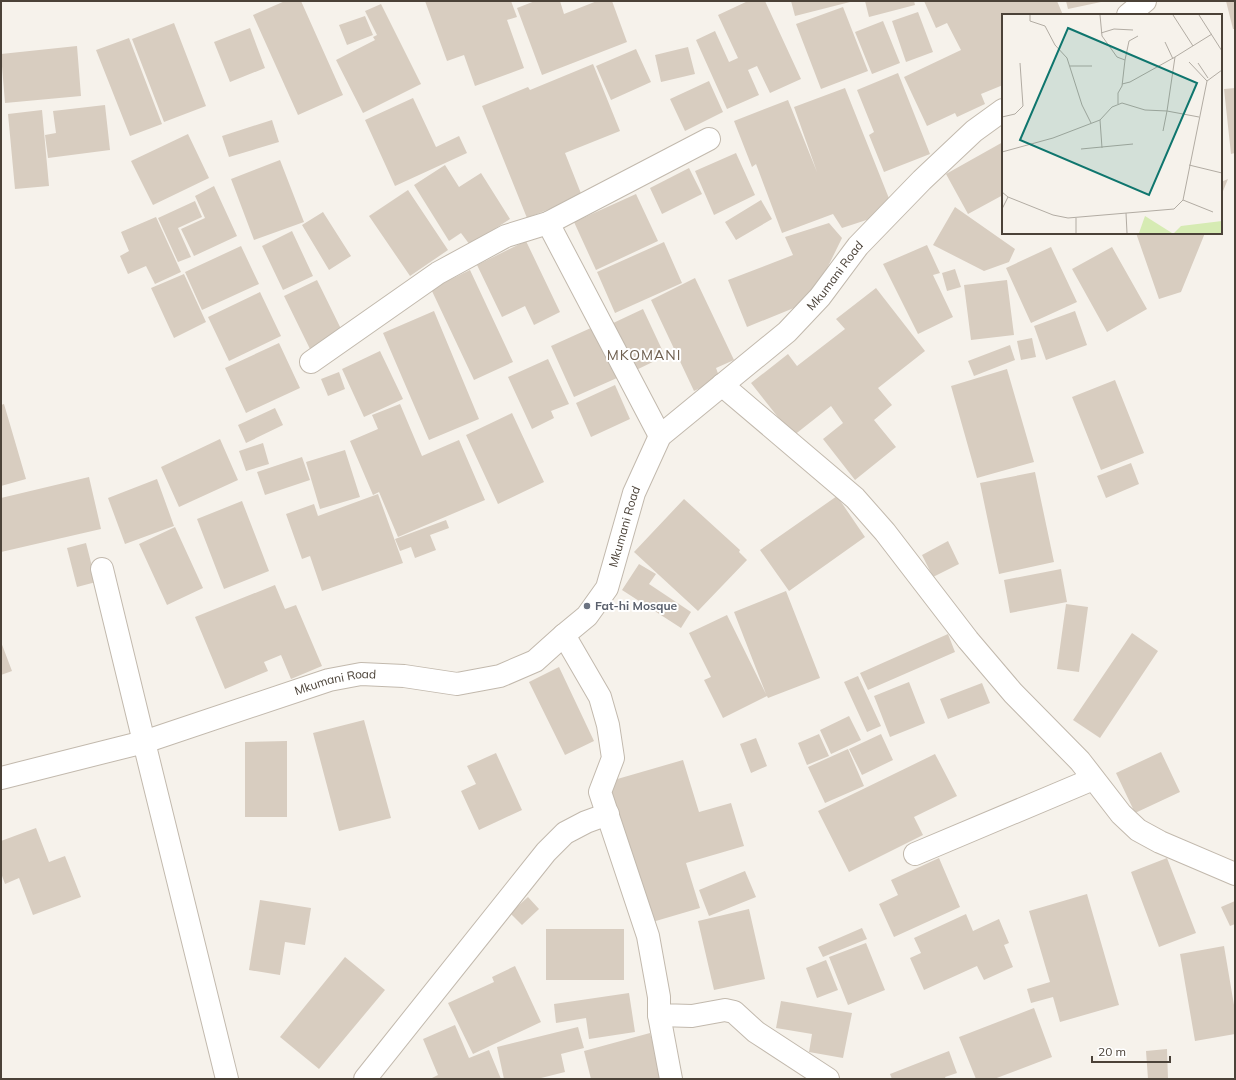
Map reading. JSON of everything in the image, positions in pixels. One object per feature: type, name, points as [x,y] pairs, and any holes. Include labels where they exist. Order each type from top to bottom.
[{"type":"street","points":[[1129,14],[1145,1]]},
{"type":"street","name":"Mkumani Road","points":[[1,778],[144,742],[336,679],[361,674],[404,676],[457,684],[500,676],[535,661],[587,616],[607,588],[634,493],[660,436],[787,332],[820,297],[858,246],[922,180],[974,131],[1002,111]]},
{"type":"street","points":[[311,362],[438,273],[506,236],[548,223],[709,139]]},
{"type":"street","points":[[548,223],[660,436]]},
{"type":"street","points":[[722,385],[856,498],[886,532],[968,640],[1013,693],[1080,761],[1121,814],[1138,830],[1160,842],[1235,874]]},
{"type":"street","points":[[102,569],[227,1079]]},
{"type":"street","points":[[564,635],[600,697],[608,725],[613,758],[600,792],[648,936],[659,997],[659,1015],[671,1079]]},
{"type":"street","points":[[915,854],[1093,779]]},
{"type":"street","points":[[366,1079],[546,852],[565,832],[608,814]]},
{"type":"street","points":[[659,1015],[692,1016],[725,1010],[734,1012],[756,1032],[828,1079]]},
{"type":"building","points":[[285,1],[301,1],[343,95],[298,115],[253,15]]},
{"type":"building","points":[[425,1],[511,1],[517,17],[507,20],[524,68],[475,86],[464,55],[447,61]]},
{"type":"building","points":[[535,1],[560,1],[564,14],[597,1],[612,1],[627,42],[542,75],[517,8]]},
{"type":"building","points":[[748,1],[765,1],[801,79],[770,93],[757,66],[748,70],[759,95],[727,109],[696,40],[715,31],[729,62],[738,58],[718,15]]},
{"type":"building","points":[[791,1],[850,1],[850,2],[795,16]]},
{"type":"building","points":[[865,1],[914,1],[915,5],[869,17]]},
{"type":"building","points":[[924,1],[1057,1],[1063,14],[1002,14],[1002,85],[981,94],[985,104],[957,117],[955,113],[927,126],[904,77],[961,50],[947,23],[936,28]]},
{"type":"building","points":[[1066,1],[1101,1],[1101,2],[1068,9]]},
{"type":"building","points":[[1226,1],[1235,1],[1235,29],[1233,29]]},
{"type":"building","points":[[381,4],[421,84],[363,113],[336,60],[375,40],[373,37],[377,35],[365,11]]},
{"type":"building","points":[[843,7],[868,71],[821,89],[796,24]]},
{"type":"building","points":[[918,12],[933,52],[906,62],[892,21]]},
{"type":"building","points":[[365,16],[373,35],[347,45],[339,25]]},
{"type":"building","points":[[883,21],[900,63],[872,74],[855,32]]},
{"type":"building","points":[[174,23],[206,106],[164,122],[132,39]]},
{"type":"building","points":[[250,28],[265,68],[230,82],[214,42]]},
{"type":"building","points":[[129,38],[162,124],[130,136],[96,50]]},
{"type":"building","points":[[77,46],[81,96],[5,103],[1,54]]},
{"type":"building","points":[[688,47],[695,74],[661,82],[655,55]]},
{"type":"building","points":[[636,49],[651,82],[611,100],[596,66]]},
{"type":"building","points":[[593,64],[620,131],[565,153],[582,196],[527,218],[482,106],[528,87],[530,90]]},
{"type":"building","points":[[898,73],[930,154],[884,172],[869,135],[874,132],[857,90]]},
{"type":"building","points":[[709,81],[723,112],[685,131],[670,99]]},
{"type":"building","points":[[845,88],[894,211],[842,228],[833,214],[782,233],[756,164],[752,167],[734,121],[788,100],[817,172],[794,107]]},
{"type":"building","points":[[1235,88],[1235,153],[1231,154],[1224,89]]},
{"type":"building","points":[[413,98],[436,147],[459,136],[467,153],[395,186],[365,120]]},
{"type":"building","points":[[105,105],[110,150],[48,158],[45,135],[56,133],[53,111]]},
{"type":"building","points":[[42,110],[49,186],[15,189],[8,114]]},
{"type":"building","points":[[272,120],[279,142],[229,157],[222,136]]},
{"type":"building","points":[[188,134],[209,178],[153,205],[131,161]]},
{"type":"building","points":[[1002,143],[1002,196],[968,214],[946,174]]},
{"type":"building","points":[[736,153],[755,195],[714,215],[695,171]]},
{"type":"building","points":[[280,160],[304,222],[254,240],[231,179]]},
{"type":"building","points":[[445,165],[459,187],[481,173],[510,219],[470,245],[461,233],[449,241],[414,185]]},
{"type":"building","points":[[689,168],[702,194],[662,214],[650,188]]},
{"type":"building","points":[[1228,179],[1222,194],[1222,182]]},
{"type":"building","points":[[214,186],[237,236],[194,256],[181,229],[205,218],[195,196]]},
{"type":"building","points":[[408,190],[448,250],[410,276],[369,216]]},
{"type":"building","points":[[636,194],[658,241],[596,270],[574,222]]},
{"type":"building","points":[[761,200],[772,219],[736,240],[725,222]]},
{"type":"building","points":[[195,201],[202,217],[178,228],[191,257],[178,262],[158,218]]},
{"type":"building","points":[[955,207],[1015,249],[1009,262],[984,271],[933,245]]},
{"type":"building","points":[[323,212],[351,256],[329,270],[302,225]]},
{"type":"building","points":[[156,217],[181,272],[155,284],[146,266],[128,274],[120,256],[129,251],[121,232]]},
{"type":"building","points":[[829,223],[842,238],[811,301],[747,327],[728,280],[793,255],[785,237]]},
{"type":"building","points":[[292,231],[313,276],[283,290],[262,246]]},
{"type":"building","points":[[1136,234],[1205,234],[1181,292],[1159,299]]},
{"type":"building","points":[[526,241],[560,312],[534,325],[525,306],[502,317],[477,265]]},
{"type":"building","points":[[664,242],[682,283],[615,313],[597,272]]},
{"type":"building","points":[[927,245],[940,273],[933,275],[953,317],[918,334],[883,264]]},
{"type":"building","points":[[241,246],[259,284],[202,310],[185,272]]},
{"type":"building","points":[[1051,247],[1077,302],[1031,323],[1006,268]]},
{"type":"building","points":[[1112,247],[1147,309],[1107,332],[1072,269]]},
{"type":"building","points":[[955,269],[961,287],[947,291],[942,273]]},
{"type":"building","points":[[470,270],[513,362],[474,380],[431,289]]},
{"type":"building","points":[[184,274],[206,322],[174,338],[151,288]]},
{"type":"building","points":[[695,278],[734,360],[716,368],[720,379],[694,391],[651,300]]},
{"type":"building","points":[[317,280],[343,333],[310,349],[284,296]]},
{"type":"building","points":[[1007,280],[1014,335],[971,340],[964,285]]},
{"type":"building","points":[[876,288],[925,351],[878,388],[892,405],[874,420],[896,447],[855,480],[823,439],[843,423],[831,406],[793,436],[751,383],[788,354],[797,366],[845,329],[836,319]]},
{"type":"building","points":[[260,292],[281,336],[229,361],[208,317]]},
{"type":"building","points":[[643,309],[665,356],[632,372],[609,325]]},
{"type":"building","points":[[434,311],[479,419],[429,440],[383,333]]},
{"type":"building","points":[[1075,311],[1087,345],[1046,360],[1034,326]]},
{"type":"building","points":[[593,327],[617,378],[574,397],[551,346]]},
{"type":"building","points":[[1032,338],[1036,357],[1021,360],[1017,341]]},
{"type":"building","points":[[279,343],[300,388],[246,413],[225,368]]},
{"type":"building","points":[[1010,345],[1015,360],[974,376],[968,361]]},
{"type":"building","points":[[380,351],[403,399],[364,417],[342,369]]},
{"type":"building","points":[[548,359],[569,404],[551,411],[554,418],[532,429],[508,377]]},
{"type":"building","points":[[1007,369],[1034,462],[977,478],[951,386]]},
{"type":"building","points":[[339,372],[345,389],[328,396],[321,379]]},
{"type":"building","points":[[1115,380],[1144,453],[1101,470],[1072,397]]},
{"type":"building","points":[[615,385],[630,419],[591,437],[576,403]]},
{"type":"building","points":[[4,404],[26,479],[1,486],[1,405]]},
{"type":"building","points":[[400,404],[422,456],[459,440],[485,500],[398,537],[379,492],[373,495],[350,441],[378,429],[372,415]]},
{"type":"building","points":[[275,408],[283,425],[246,443],[238,425]]},
{"type":"building","points":[[512,413],[544,482],[498,504],[466,435]]},
{"type":"building","points":[[220,439],[238,480],[179,507],[161,467]]},
{"type":"building","points":[[263,443],[269,464],[246,471],[239,451]]},
{"type":"building","points":[[345,450],[360,497],[320,509],[306,462]]},
{"type":"building","points":[[302,457],[310,480],[265,495],[257,472]]},
{"type":"building","points":[[1131,463],[1139,484],[1106,498],[1097,476]]},
{"type":"building","points":[[1035,472],[1054,562],[999,574],[980,483]]},
{"type":"building","points":[[89,477],[101,529],[1,552],[1,498]]},
{"type":"building","points":[[157,479],[174,526],[125,544],[108,498]]},
{"type":"building","points":[[378,494],[403,563],[322,591],[310,556],[302,559],[286,514],[314,504],[318,516]]},
{"type":"building","points":[[837,496],[865,537],[789,591],[760,550]]},
{"type":"building","points":[[684,499],[740,550],[739,552],[747,560],[698,611],[634,552]]},
{"type":"building","points":[[242,501],[269,571],[224,589],[197,519]]},
{"type":"building","points":[[446,520],[449,528],[430,535],[436,550],[415,558],[411,547],[400,551],[395,539]]},
{"type":"building","points":[[175,527],[203,588],[167,605],[139,544]]},
{"type":"building","points":[[948,541],[959,564],[933,577],[922,555]]},
{"type":"building","points":[[86,543],[96,582],[77,587],[67,548]]},
{"type":"building","points":[[639,564],[656,574],[649,584],[691,612],[681,628],[622,590]]},
{"type":"building","points":[[1061,569],[1067,602],[1010,613],[1004,580]]},
{"type":"building","points":[[275,585],[285,609],[296,605],[322,666],[291,679],[281,655],[264,662],[268,671],[225,689],[195,617]]},
{"type":"building","points":[[786,591],[820,678],[768,698],[767,696],[723,718],[704,680],[711,677],[689,633],[727,615],[766,694],[734,612]]},
{"type":"building","points":[[1066,604],[1088,607],[1079,672],[1057,669]]},
{"type":"building","points":[[1132,633],[1158,651],[1100,738],[1073,720]]},
{"type":"building","points":[[948,634],[955,652],[868,690],[860,673]]},
{"type":"building","points":[[1,642],[12,671],[1,675]]},
{"type":"building","points":[[559,667],[594,741],[565,755],[529,682]]},
{"type":"building","points":[[858,676],[881,726],[867,732],[844,682]]},
{"type":"building","points":[[909,682],[925,723],[890,737],[874,696]]},
{"type":"building","points":[[982,683],[990,703],[948,719],[940,699]]},
{"type":"building","points":[[849,716],[861,740],[831,754],[820,730]]},
{"type":"building","points":[[364,720],[391,818],[339,831],[313,733]]},
{"type":"building","points":[[819,734],[829,756],[807,765],[798,743]]},
{"type":"building","points":[[881,734],[893,760],[862,775],[849,749]]},
{"type":"building","points":[[756,738],[767,766],[751,773],[740,744]]},
{"type":"building","points":[[287,741],[287,817],[245,817],[245,742]]},
{"type":"building","points":[[848,749],[864,786],[825,803],[808,767]]},
{"type":"building","points":[[1161,752],[1180,792],[1135,813],[1116,773]]},
{"type":"building","points":[[496,753],[522,810],[479,830],[461,791],[476,784],[467,766]]},
{"type":"building","points":[[935,754],[957,796],[914,817],[923,835],[849,872],[818,811]]},
{"type":"building","points":[[683,760],[699,812],[731,803],[744,846],[686,863],[700,908],[649,923],[607,782]]},
{"type":"building","points":[[36,828],[49,862],[65,856],[81,897],[33,915],[19,878],[5,884],[1,873],[1,841]]},
{"type":"building","points":[[939,858],[960,907],[894,937],[879,904],[898,895],[891,880]]},
{"type":"building","points":[[1167,858],[1196,933],[1159,947],[1131,872]]},
{"type":"building","points":[[745,871],[756,897],[709,916],[699,890]]},
{"type":"building","points":[[1087,894],[1119,1005],[1060,1022],[1053,997],[1031,1003],[1027,989],[1050,982],[1029,911]]},
{"type":"building","points":[[528,897],[539,909],[522,925],[510,913]]},
{"type":"building","points":[[260,900],[311,908],[305,945],[285,942],[280,975],[249,970]]},
{"type":"building","points":[[1235,901],[1235,924],[1230,926],[1221,907]]},
{"type":"building","points":[[749,909],[765,979],[714,990],[698,921]]},
{"type":"building","points":[[966,914],[973,931],[999,919],[1009,943],[1004,945],[1013,967],[984,980],[977,966],[924,990],[910,958],[921,953],[914,938]]},
{"type":"building","points":[[862,928],[867,939],[823,957],[818,947]]},
{"type":"building","points":[[546,929],[624,929],[624,980],[546,980]]},
{"type":"building","points":[[866,943],[885,990],[848,1005],[829,957]]},
{"type":"building","points":[[1224,946],[1235,1011],[1235,1034],[1195,1041],[1180,954]]},
{"type":"building","points":[[345,957],[385,990],[319,1069],[280,1037]]},
{"type":"building","points":[[826,960],[838,990],[817,998],[806,968]]},
{"type":"building","points":[[515,966],[541,1022],[473,1054],[448,1003],[494,982],[492,977]]},
{"type":"building","points":[[629,993],[635,1032],[589,1039],[586,1018],[556,1023],[554,1004]]},
{"type":"building","points":[[781,1001],[852,1013],[843,1058],[809,1052],[812,1034],[776,1028]]},
{"type":"building","points":[[1034,1008],[1052,1057],[994,1079],[976,1079],[959,1037]]},
{"type":"building","points":[[455,1025],[469,1058],[489,1050],[501,1079],[430,1079],[438,1075],[423,1039]]},
{"type":"building","points":[[578,1027],[584,1048],[561,1054],[565,1072],[537,1079],[504,1079],[497,1047]]},
{"type":"building","points":[[650,1033],[662,1077],[655,1079],[591,1079],[584,1051]]},
{"type":"building","points":[[1167,1049],[1168,1079],[1148,1079],[1146,1051]]},
{"type":"building","points":[[949,1051],[957,1073],[945,1077],[946,1079],[892,1079],[890,1074]]},
{"type":"place","name":"Fat-hi Mosque","points":[[587,606]]},
{"type":"district","name":"MKOMANI","points":[[644,355]]}]
